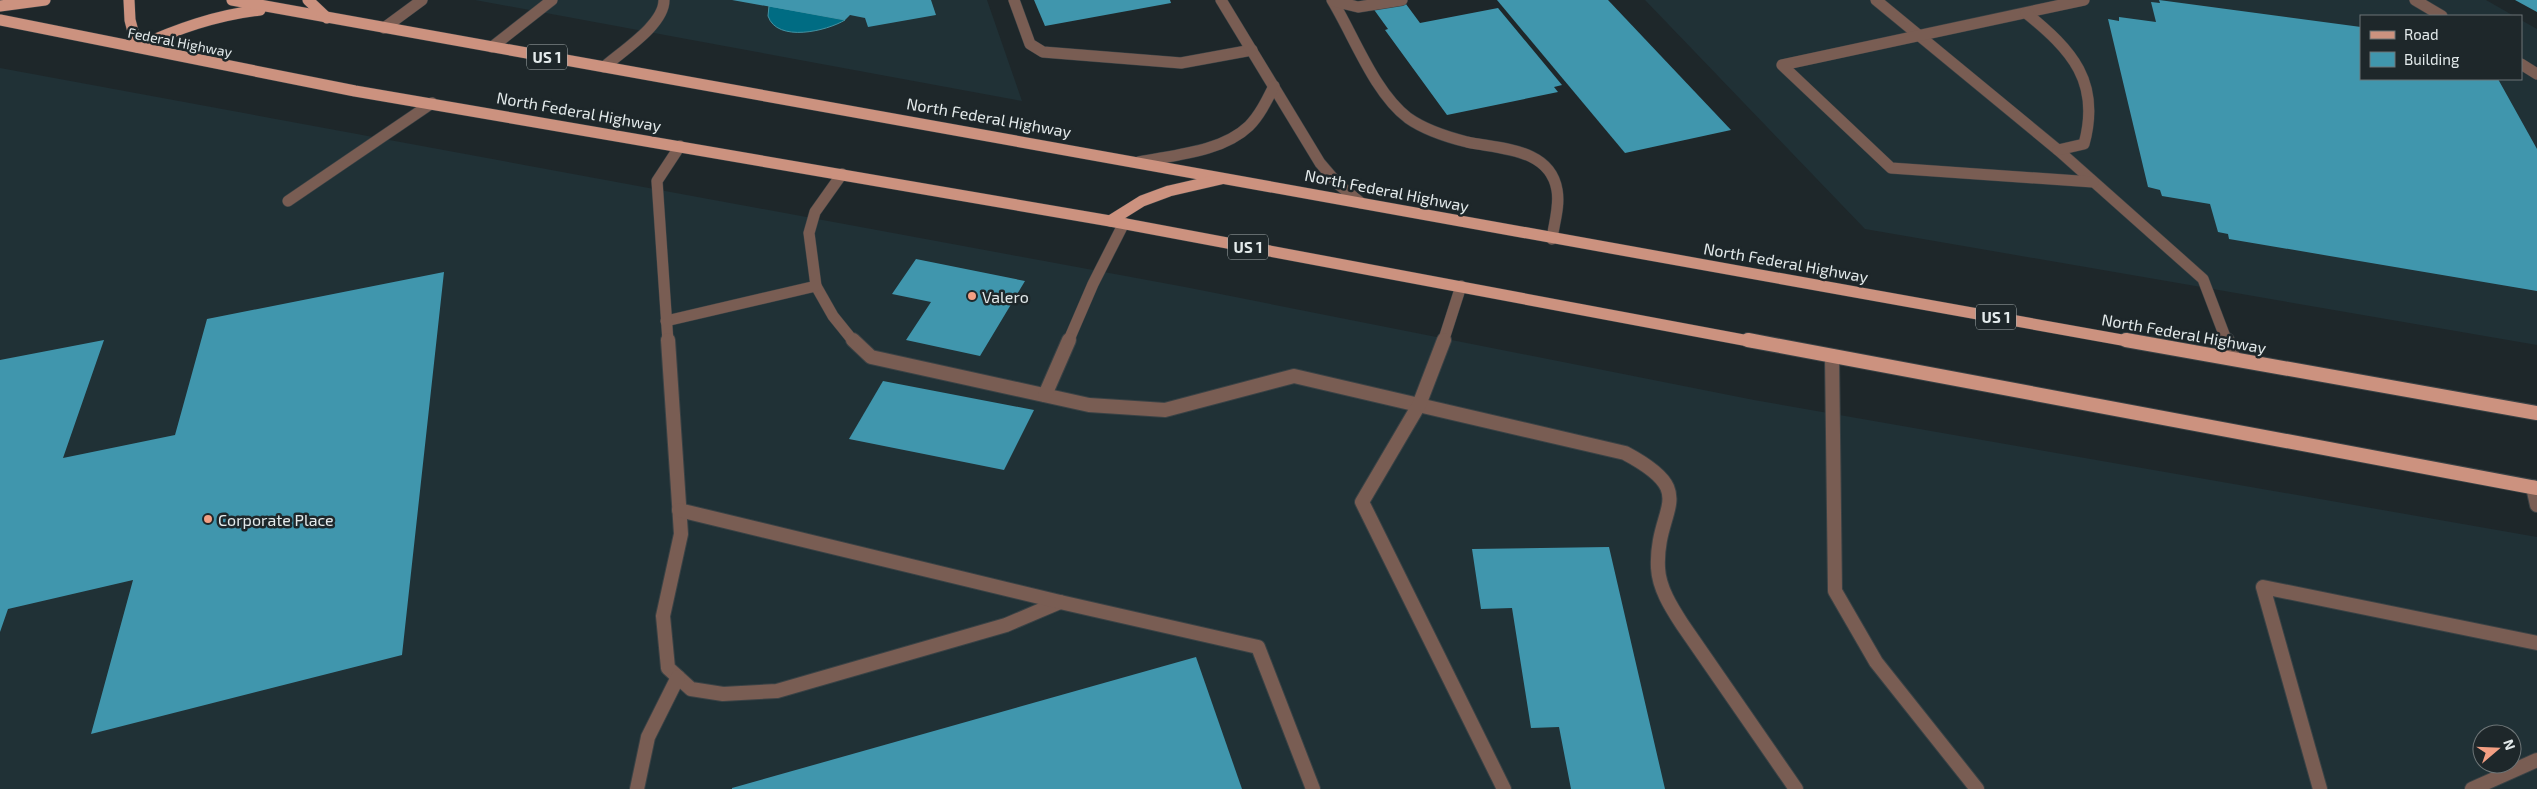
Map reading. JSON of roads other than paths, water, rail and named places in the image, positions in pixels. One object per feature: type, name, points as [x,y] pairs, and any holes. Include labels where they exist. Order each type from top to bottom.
[{"type":"main road","points":[[0,6],[45,0]]},
{"type":"main road","points":[[129,0],[130,20],[137,47],[170,31],[205,19],[242,11],[276,8]]},
{"type":"main road","name":"North Federal Highway","points":[[232,0],[1228,178],[1552,239],[2537,413]]},
{"type":"main road","points":[[308,0],[327,18]]},
{"type":"main road","name":"Federal Highway","points":[[0,20],[355,91]]},
{"type":"main road","name":"North Federal Highway","points":[[355,91],[1124,223],[2535,487]]},
{"type":"main road","points":[[1110,221],[1142,201],[1169,191],[1228,178]]},
{"type":"street","points":[[384,28],[422,0]]},
{"type":"street","points":[[492,47],[552,0]]},
{"type":"street","points":[[604,67],[657,21],[664,10],[664,0]]},
{"type":"street","points":[[1014,0],[1030,44],[1043,52],[1061,55],[1181,63],[1252,50]]},
{"type":"street","points":[[1221,0],[1320,163],[1338,184],[1361,203]]},
{"type":"street","points":[[1333,1],[1358,8],[1402,0]]},
{"type":"street","points":[[1876,0],[2058,150],[2203,279],[2234,359]]},
{"type":"street","points":[[2084,0],[1782,65],[1891,168],[2093,182]]},
{"type":"street","points":[[2415,0],[2440,15]]},
{"type":"street","points":[[1333,1],[1384,88],[1401,112],[1434,132],[1469,142],[1511,149],[1538,160],[1553,176],[1557,190],[1552,239]]},
{"type":"street","points":[[2026,13],[2061,42],[2075,62],[2091,104],[2091,127],[2084,144],[2058,150]]},
{"type":"street","points":[[2522,65],[2537,74]]},
{"type":"street","points":[[1139,162],[1220,143],[1235,135],[1248,127],[1262,109],[1274,86]]},
{"type":"street","points":[[288,201],[432,103]]},
{"type":"street","points":[[680,146],[657,181],[681,534],[663,616],[668,668],[691,689],[723,694],[777,691],[1006,625],[1060,602]]},
{"type":"street","points":[[842,174],[815,212],[810,233],[816,286],[836,322],[851,341],[871,357],[1089,405],[1165,410],[1294,376],[1625,453],[1657,470],[1668,484],[1672,498],[1660,551],[1659,572],[1667,597],[1686,629],[1796,789]]},
{"type":"street","points":[[1046,395],[1093,284],[1124,223]]},
{"type":"street","points":[[666,322],[816,286]]},
{"type":"street","points":[[1461,286],[1450,322],[1418,405],[1362,502],[1504,789]]},
{"type":"street","points":[[1832,356],[1835,590],[1876,662],[1977,789]]},
{"type":"street","points":[[2535,487],[2537,505]]},
{"type":"street","points":[[679,510],[1060,602],[1258,647],[1313,789]]},
{"type":"street","points":[[2320,789],[2263,587],[2537,643]]},
{"type":"street","points":[[637,789],[648,737],[678,677]]},
{"type":"street","points":[[2472,789],[2537,760]]},
{"type":"water","points":[[769,6],[845,20],[815,31],[792,32],[781,30],[773,24],[768,16]]},
{"type":"place","name":"Valero","points":[[972,296]]},
{"type":"place","name":"Corporate Place","points":[[208,519]]}]
